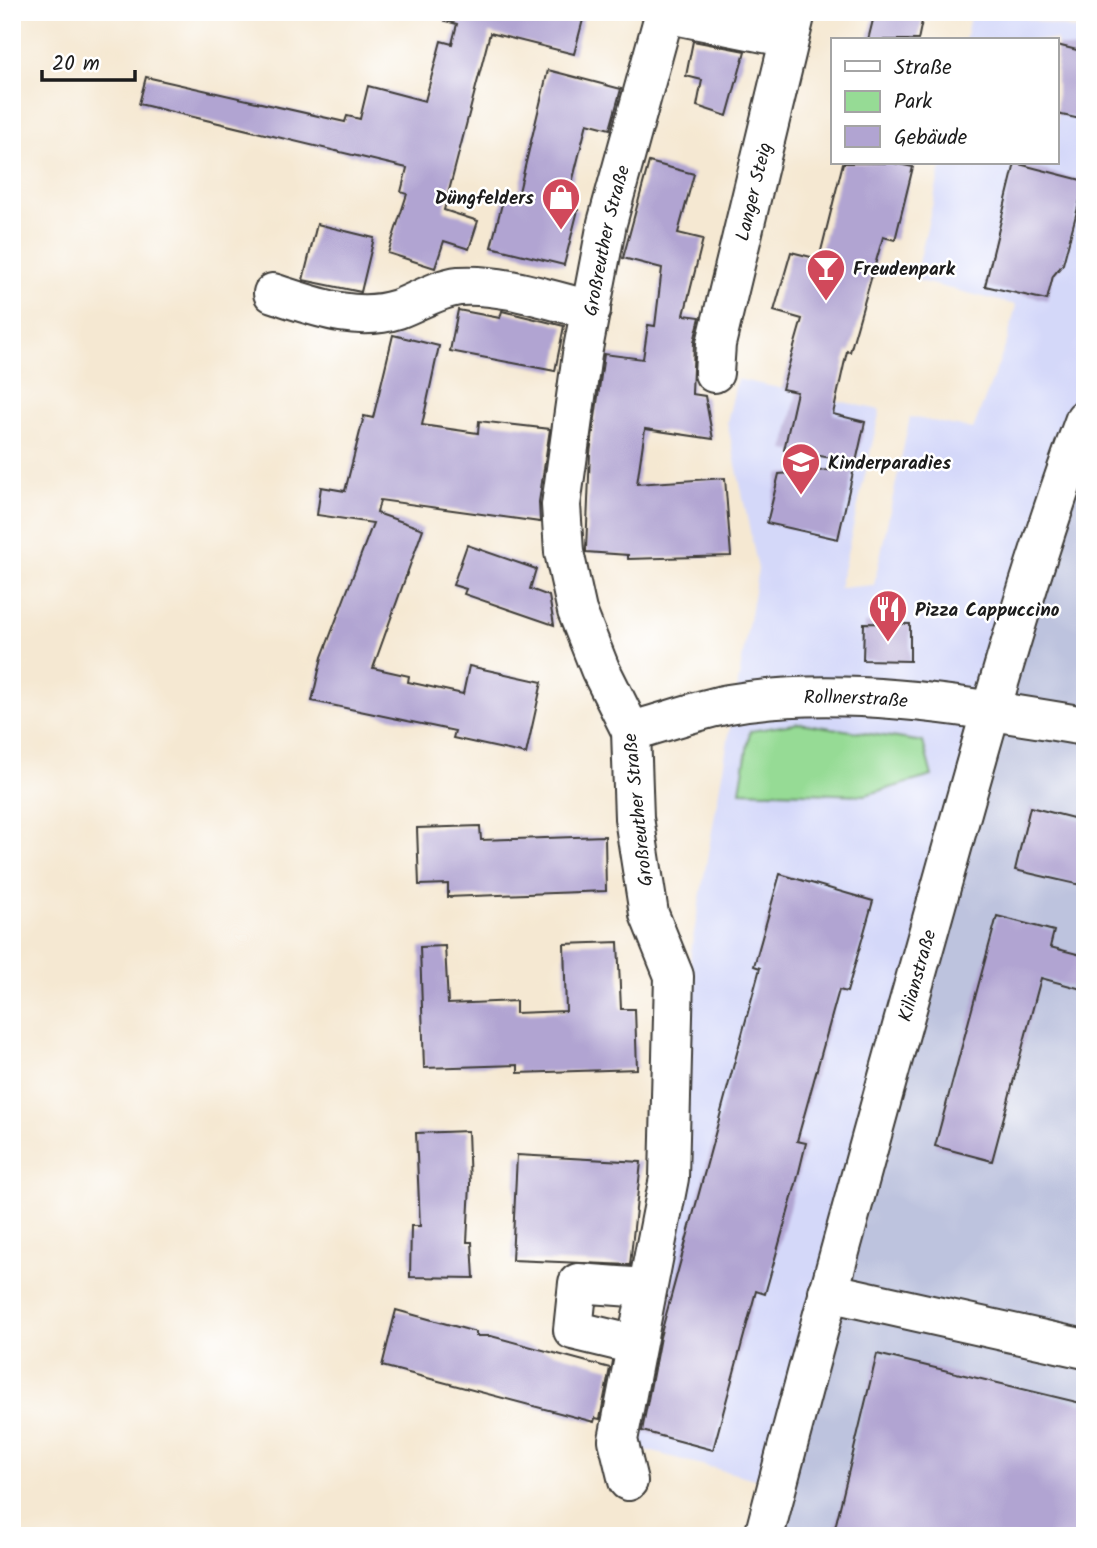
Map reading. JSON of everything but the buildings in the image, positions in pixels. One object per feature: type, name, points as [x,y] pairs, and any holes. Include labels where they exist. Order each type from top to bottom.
[{"type":"street","points":[[665,13],[792,25]]},
{"type":"street","name":"Großreuther Straße","points":[[628,1481],[618,1440],[645,1288],[669,1178],[674,976],[649,914],[634,818],[631,731],[600,669],[577,611],[564,552],[561,505],[607,223],[665,13]]},
{"type":"street","name":"Langer Steig","points":[[714,373],[716,344],[792,25]]},
{"type":"street","points":[[273,293],[337,312],[361,315],[399,309],[457,286],[496,289],[591,310]]},
{"type":"street","name":"Kilianstraße","points":[[764,1536],[828,1292],[990,712],[1029,579],[1085,419]]},
{"type":"street","name":"Rollnerstraße","points":[[631,731],[729,705],[829,696],[990,712],[1085,726]]},
{"type":"street","points":[[635,1345],[573,1330],[578,1283],[645,1288]]},
{"type":"street","points":[[828,1292],[1085,1349]]},
{"type":"shaded area","points":[[971,12],[999,12],[1085,32],[1085,436],[785,1487],[623,1444],[671,1257],[691,950],[758,569],[727,422],[737,379],[880,410],[839,588],[874,585],[910,417],[973,429],[1007,342],[1016,305],[915,280],[942,164],[1058,164],[1058,38],[965,38]]},
{"type":"shaded area","points":[[1085,436],[1085,1536],[773,1536]]},
{"type":"green space","points":[[799,723],[923,742],[932,776],[865,795],[740,791],[750,731]]},
{"type":"place","name":"Düngfelders","points":[[561,231]]},
{"type":"place","name":"Freudenpark","points":[[826,302]]},
{"type":"place","name":"Kinderparadies","points":[[801,496]]},
{"type":"place","name":"Pizza Cappuccino","points":[[888,643]]}]
